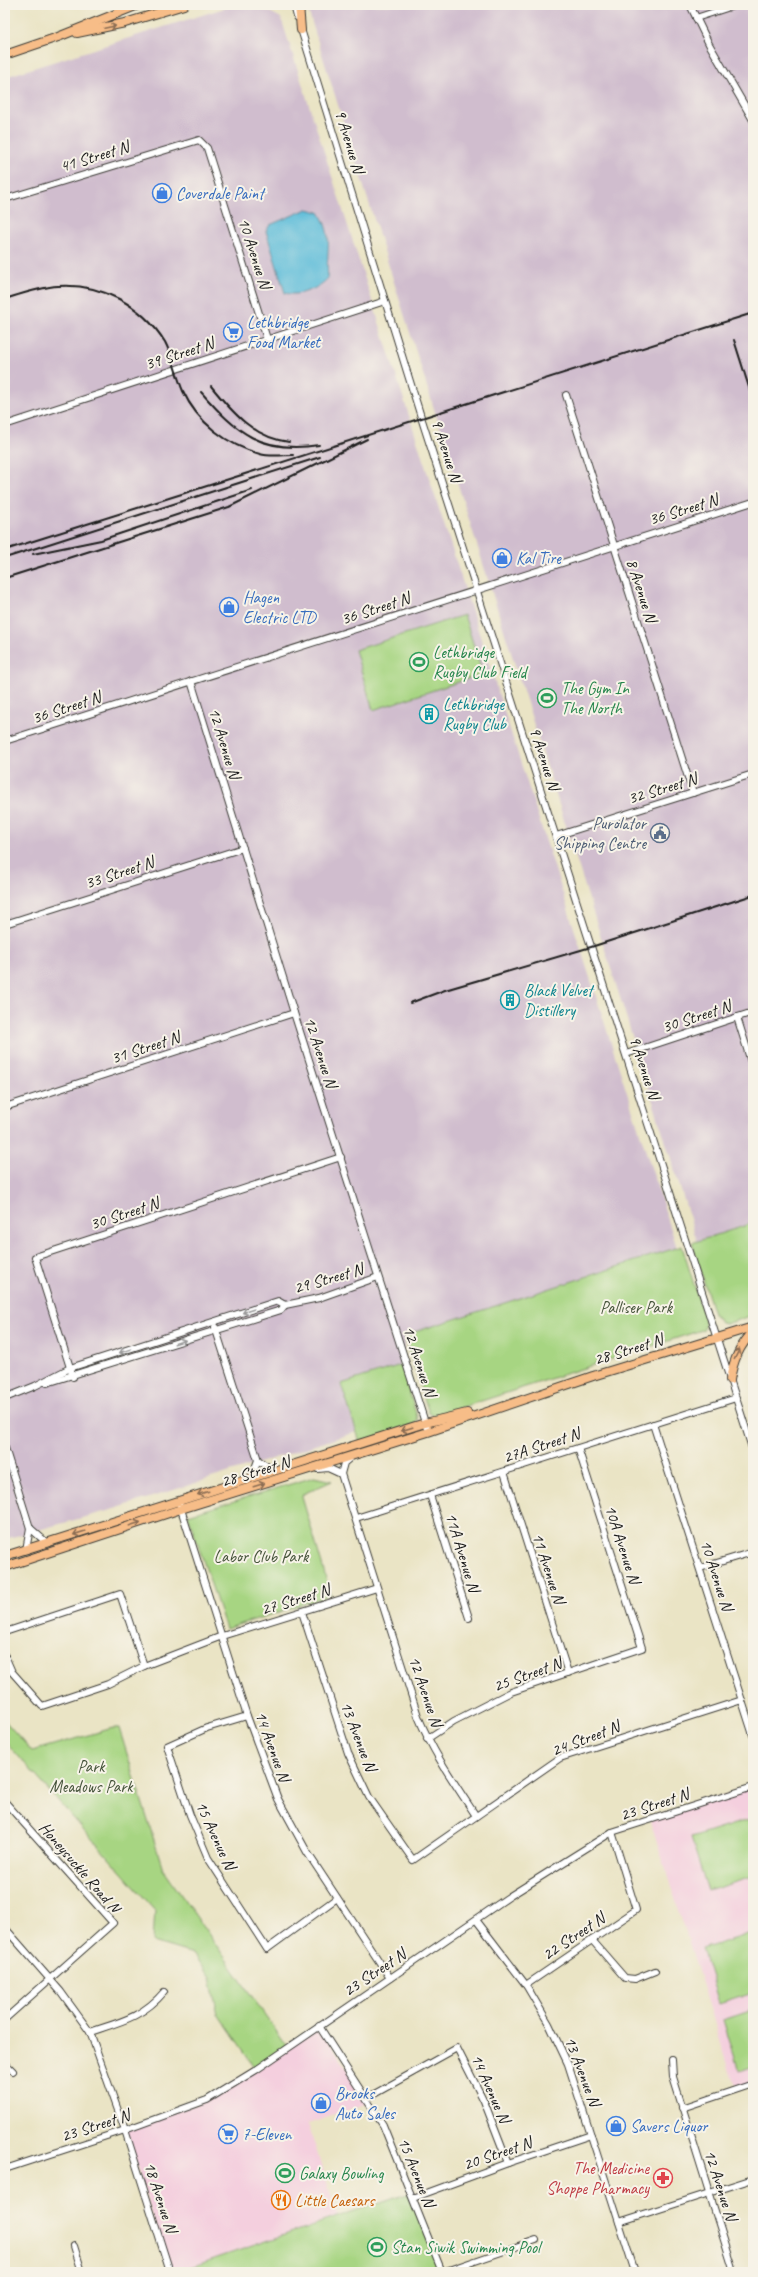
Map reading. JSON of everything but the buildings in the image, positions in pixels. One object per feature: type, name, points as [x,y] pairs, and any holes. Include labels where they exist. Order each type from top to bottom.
[{"type":"main road","points":[[5,54],[58,37],[138,5]]},
{"type":"main road","points":[[58,37],[126,24],[183,5]]},
{"type":"main road","points":[[299,5],[301,30]]},
{"type":"main road","name":"28 Street N","points":[[5,1556],[179,1505],[311,1469],[428,1432],[512,1402],[753,1327]]},
{"type":"main road","points":[[730,1380],[733,1362],[743,1343],[753,1332]]},
{"type":"main road","name":"28 Street N","points":[[5,1567],[251,1478],[425,1423],[512,1402]]},
{"type":"street","name":"9 Avenue N","points":[[294,5],[385,301],[753,1450]]},
{"type":"street","points":[[690,5],[753,120]]},
{"type":"street","points":[[696,18],[736,5]]},
{"type":"street","name":"10 Avenue N","points":[[192,142],[199,140],[207,148],[267,339]]},
{"type":"street","name":"41 Street N","points":[[5,199],[192,142]]},
{"type":"street","name":"39 Street N","points":[[5,425],[385,301]]},
{"type":"street","name":"8 Avenue N","points":[[566,395],[693,793]]},
{"type":"street","name":"36 Street N","points":[[5,741],[753,502]]},
{"type":"street","name":"12 Avenue N","points":[[191,681],[294,1013],[428,1432]]},
{"type":"street","name":"32 Street N","points":[[556,836],[753,774]]},
{"type":"street","name":"33 Street N","points":[[5,924],[242,848]]},
{"type":"street","name":"30 Street N","points":[[626,1054],[753,1012]]},
{"type":"street","name":"31 Street N","points":[[5,1107],[294,1013]]},
{"type":"street","points":[[737,1017],[753,1068]]},
{"type":"street","name":"30 Street N","points":[[73,1377],[34,1257],[341,1157]]},
{"type":"street","name":"29 Street N","points":[[285,1305],[319,1298],[378,1277]]},
{"type":"street","points":[[5,1398],[35,1386],[70,1368],[278,1301],[285,1305],[280,1310],[217,1331],[73,1377],[35,1386]]},
{"type":"street","points":[[214,1322],[258,1460],[274,1471]]},
{"type":"street","name":"27A Street N","points":[[356,1518],[736,1398]]},
{"type":"street","name":"10 Avenue N","points":[[653,1424],[753,1734]]},
{"type":"street","points":[[5,1448],[30,1528],[26,1550]]},
{"type":"street","name":"10A Avenue N","points":[[578,1448],[642,1648]]},
{"type":"street","points":[[311,1469],[328,1468],[341,1474],[344,1462],[356,1454]]},
{"type":"street","points":[[251,1478],[258,1460]]},
{"type":"street","name":"11 Avenue N","points":[[504,1472],[568,1673]]},
{"type":"street","name":"12 Avenue N","points":[[341,1474],[356,1518],[376,1588],[427,1739],[476,1816]]},
{"type":"street","name":"11A Avenue N","points":[[430,1495],[468,1618]]},
{"type":"street","name":"14 Avenue N","points":[[179,1505],[247,1716],[269,1778],[287,1818],[307,1852],[390,1978]]},
{"type":"street","points":[[30,1528],[47,1543]]},
{"type":"street","points":[[700,1568],[753,1552]]},
{"type":"street","name":"27 Street N","points":[[5,1656],[12,1672],[42,1706],[108,1684],[144,1666],[222,1636],[376,1588]]},
{"type":"street","points":[[5,1632],[120,1594],[144,1666]]},
{"type":"street","name":"13 Avenue N","points":[[302,1612],[348,1754],[369,1797],[412,1860]]},
{"type":"street","name":"25 Street N","points":[[427,1739],[454,1721],[511,1692],[642,1648]]},
{"type":"street","name":"24 Street N","points":[[412,1860],[560,1758],[742,1700]]},
{"type":"street","name":"15 Avenue N","points":[[247,1716],[207,1728],[167,1746],[190,1815],[208,1858],[267,1949],[337,1898]]},
{"type":"street","name":"23 Street N","points":[[5,2169],[125,2130],[195,2105],[218,2094],[477,1920],[510,1896],[612,1832],[753,1787]]},
{"type":"street","name":"Honeysuckle Road N","points":[[5,1802],[113,1923],[50,1978]]},
{"type":"street","name":"22 Street N","points":[[526,1985],[636,1910],[612,1832]]},
{"type":"street","name":"13 Avenue N","points":[[477,1920],[526,1985],[549,2024],[568,2064],[635,2272]]},
{"type":"street","name":"18 Avenue N","points":[[5,1928],[50,1978],[83,2020],[90,2032],[125,2130],[170,2272]]},
{"type":"street","points":[[592,1940],[625,1978],[635,1978],[655,1971]]},
{"type":"street","points":[[5,2019],[50,1978]]},
{"type":"street","points":[[90,2032],[141,2014],[152,2006],[164,1992]]},
{"type":"street","name":"15 Avenue N","points":[[319,2026],[367,2098],[383,2125],[443,2272]]},
{"type":"street","name":"14 Avenue N","points":[[367,2098],[457,2048],[484,2101],[508,2163]]},
{"type":"street","name":"12 Avenue N","points":[[672,2060],[673,2077],[682,2108],[734,2272]]},
{"type":"street","points":[[5,2063],[13,2071]]},
{"type":"street","points":[[682,2108],[753,2084]]},
{"type":"street","name":"20 Street N","points":[[413,2198],[508,2163],[591,2136]]},
{"type":"street","points":[[619,2222],[753,2179]]},
{"type":"street","points":[[443,2272],[536,2240]]},
{"type":"street","points":[[74,2246],[82,2272]]},
{"type":"shaded area","points":[[234,5],[257,5],[281,18],[677,1248],[406,1335],[401,1365],[341,1384],[356,1432],[111,1510],[5,1539],[5,77]]},
{"type":"shaded area","points":[[310,5],[753,5],[753,1223],[697,1241],[308,10]]},
{"type":"shaded area","points":[[753,1787],[753,2084],[736,2090],[650,1820]]},
{"type":"shaded area","points":[[319,2026],[370,2103],[308,2124],[338,2217],[176,2272],[170,2272],[125,2130],[207,2100]]},
{"type":"green space","name":"Lethbridge Rugby Club Field","points":[[464,615],[483,674],[373,710],[355,650]]},
{"type":"green space","name":"Palliser Park","points":[[753,1223],[753,1315],[726,1324],[721,1323],[714,1314],[692,1243]]},
{"type":"green space","name":"Palliser Park","points":[[682,1246],[705,1320],[705,1328],[702,1330],[435,1416],[429,1413],[405,1340],[405,1335]]},
{"type":"green space","points":[[401,1365],[418,1420],[415,1424],[360,1442],[341,1384]]},
{"type":"green space","name":"Labor Club Park","points":[[314,1477],[332,1481],[303,1494],[302,1497],[331,1595],[226,1629],[188,1515]]},
{"type":"green space","name":"Park Meadows Park","points":[[5,1721],[32,1751],[113,1728],[119,1728],[163,1869],[288,2048],[256,2070],[218,2014],[210,1978],[193,1954],[153,1942],[155,1910],[5,1741]]},
{"type":"green space","points":[[753,1818],[753,1877],[708,1891],[691,1838]]},
{"type":"green space","points":[[753,1933],[753,1992],[719,2003],[702,1949]]},
{"type":"green space","points":[[753,2010],[753,2066],[739,2071],[723,2020]]},
{"type":"green space","points":[[410,2192],[442,2272],[176,2272]]},
{"type":"water","points":[[307,209],[319,212],[327,230],[328,278],[314,289],[296,294],[285,293],[266,231],[270,225]]},
{"type":"railway","points":[[5,299],[38,289],[58,286],[90,288],[119,299],[145,317],[156,329],[165,342],[178,379],[189,402],[196,413],[214,431],[236,445],[260,454],[276,456],[293,455]]},
{"type":"railway","points":[[5,550],[753,313]]},
{"type":"railway","points":[[734,340],[753,400]]},
{"type":"railway","points":[[211,386],[227,405],[254,429],[276,440],[289,442]]},
{"type":"railway","points":[[201,392],[226,419],[252,437],[266,443],[281,446],[299,447],[319,445]]},
{"type":"railway","points":[[5,578],[229,507],[367,439]]},
{"type":"railway","points":[[5,558],[320,457]]},
{"type":"railway","points":[[33,554],[101,540],[252,490]]},
{"type":"railway","points":[[410,1003],[445,990],[591,947],[753,895]]},
{"type":"place","name":"Coverdale Paint","points":[[162,193]]},
{"type":"place","name":"Lethbridge Food Market","points":[[233,332]]},
{"type":"place","name":"Kal Tire","points":[[502,558]]},
{"type":"place","name":"Hagen Electric LTD","points":[[229,607]]},
{"type":"place","name":"Lethbridge Rugby Club Field","points":[[419,662]]},
{"type":"place","name":"The Gym In The North","points":[[547,698]]},
{"type":"place","name":"Lethbridge Rugby Club","points":[[429,714]]},
{"type":"place","name":"Purolator Shipping Centre","points":[[660,833]]},
{"type":"place","name":"Black Velvet Distillery","points":[[510,1000]]},
{"type":"place","name":"Brooks Auto Sales","points":[[321,2103]]},
{"type":"place","name":"Savers Liquor","points":[[616,2126]]},
{"type":"place","name":"7-Eleven","points":[[228,2134]]},
{"type":"place","name":"Galaxy Bowling","points":[[285,2173]]},
{"type":"place","name":"The Medicine Shoppe Pharmacy","points":[[663,2178]]},
{"type":"place","name":"Little Caesars","points":[[281,2200]]},
{"type":"place","name":"Stan Siwik Swimming Pool","points":[[377,2247]]}]
